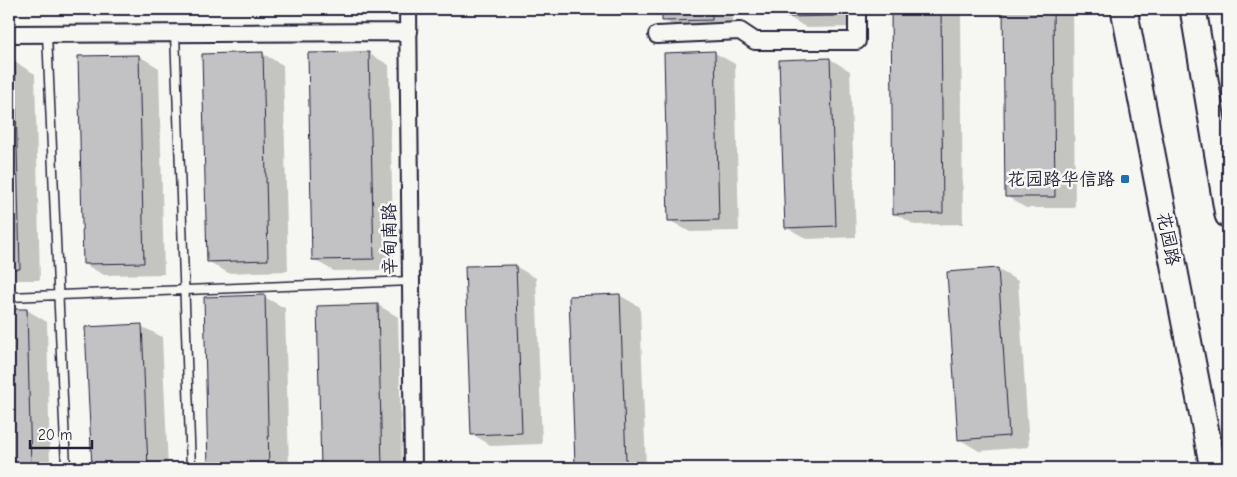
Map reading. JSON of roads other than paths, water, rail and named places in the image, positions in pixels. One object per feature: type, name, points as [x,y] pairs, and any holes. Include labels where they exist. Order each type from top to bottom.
[{"type":"main road","name":"花园路","points":[[1124,9],[1213,468]]},
{"type":"main road","points":[[1193,9],[1228,215]]},
{"type":"street","name":"辛甸南路","points":[[408,9],[412,468]]},
{"type":"street","points":[[657,35],[740,31],[755,41],[857,41],[857,9]]},
{"type":"street","points":[[9,34],[408,32]]},
{"type":"lane","points":[[175,33],[191,468]]},
{"type":"lane","points":[[47,34],[66,468]]},
{"type":"lane","points":[[9,297],[411,281]]},
{"type":"place","name":"花园路华信路","points":[[1125,179]]}]
